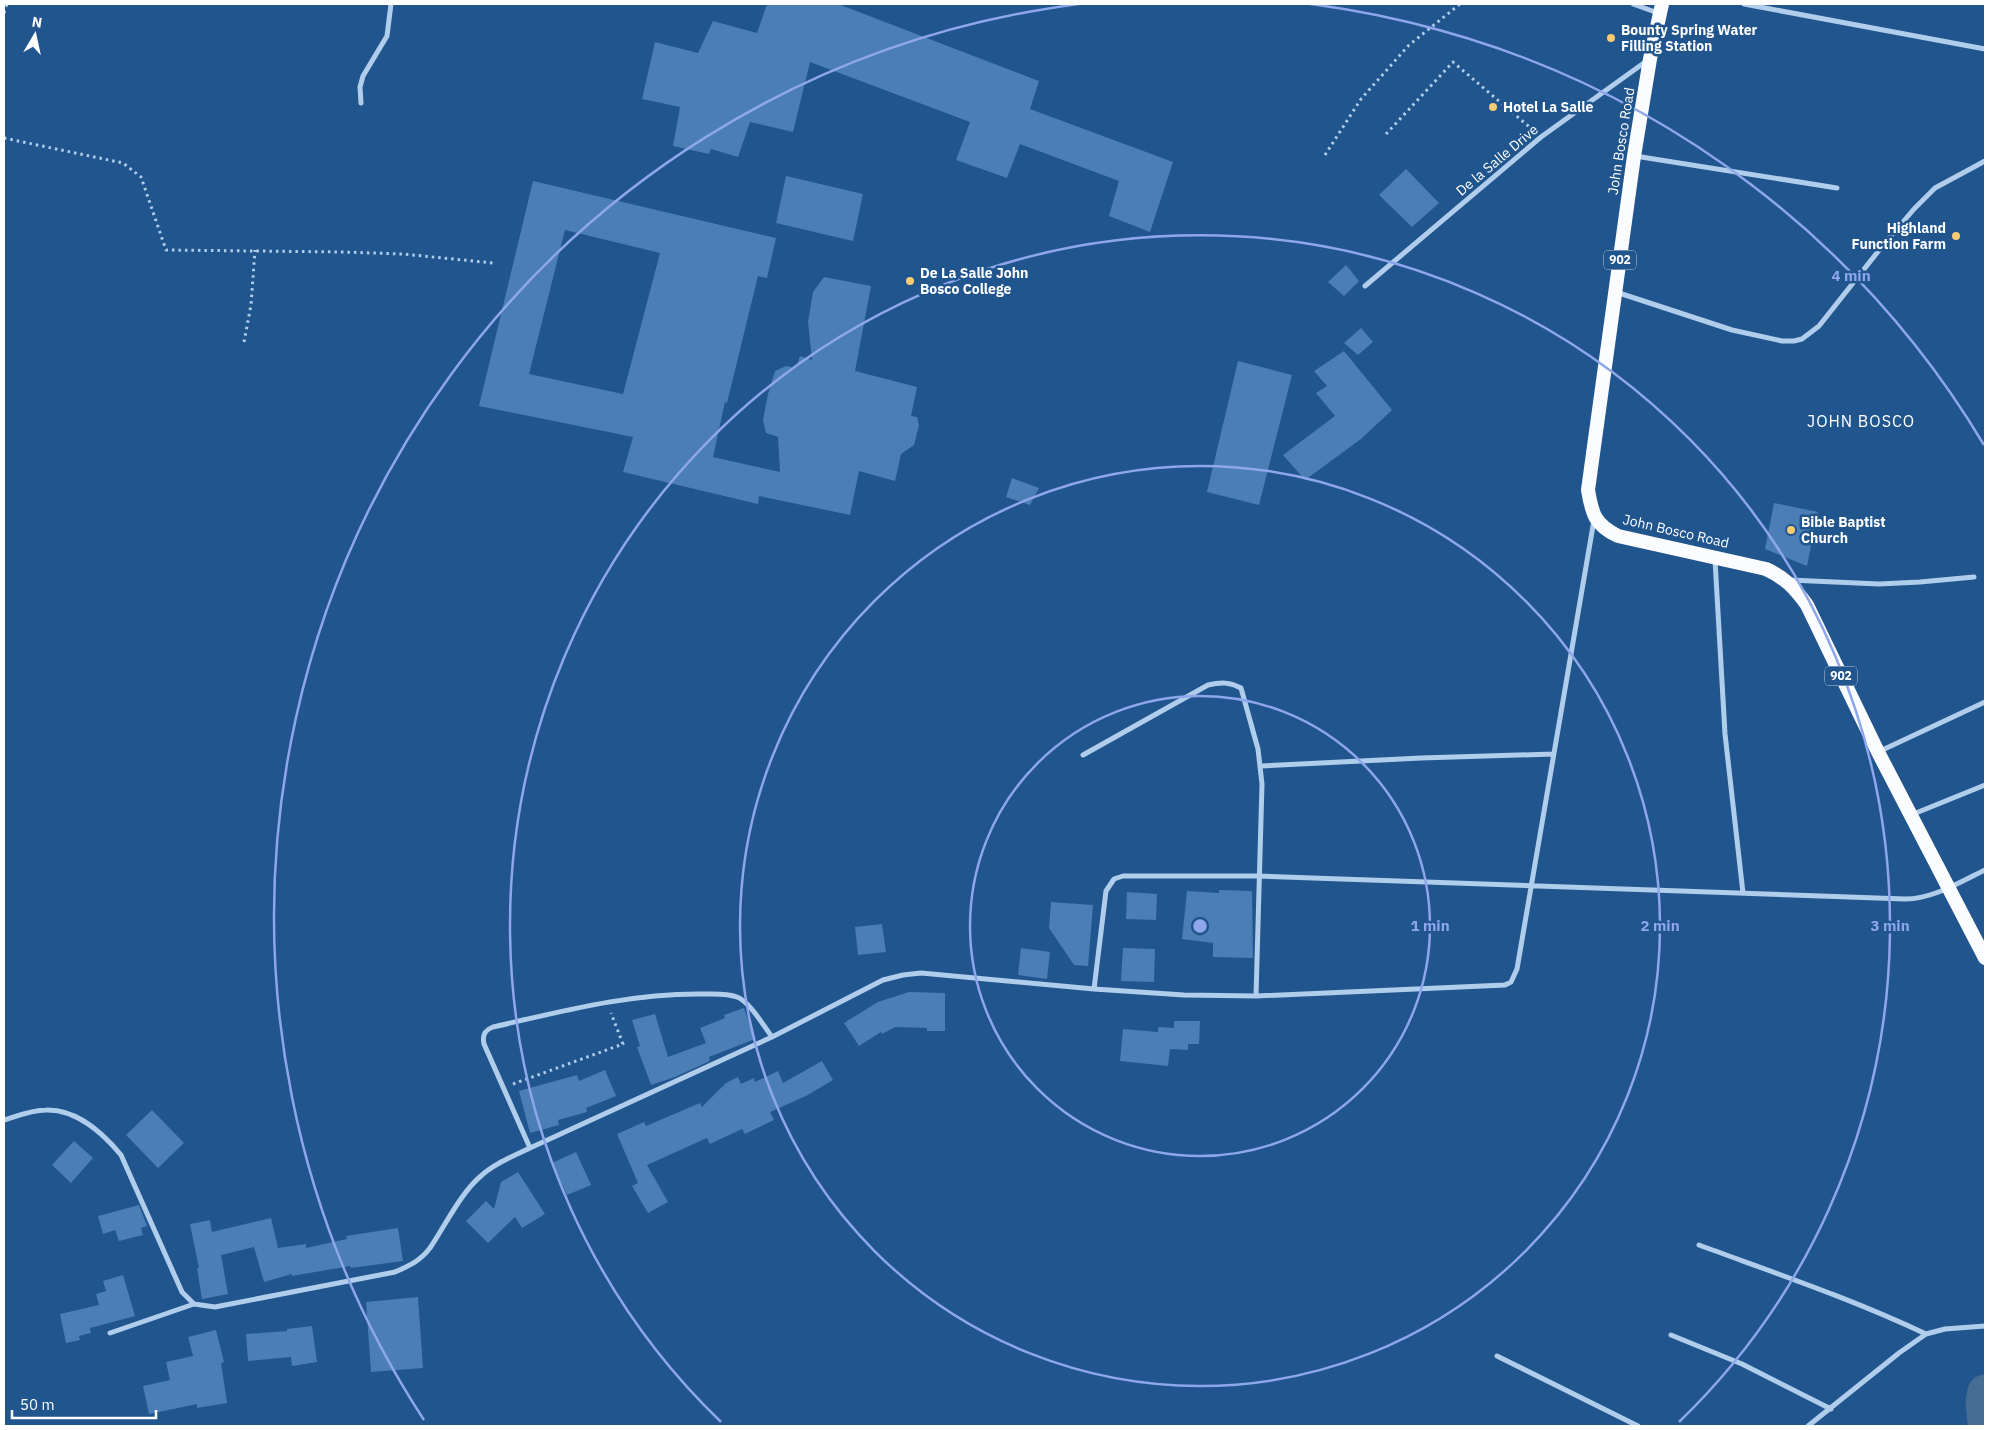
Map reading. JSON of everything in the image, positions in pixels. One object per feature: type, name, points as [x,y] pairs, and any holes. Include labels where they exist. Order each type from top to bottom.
[{"type":"highway","name":"John Bosco Road","points":[[1661,8],[1650,59],[1634,156],[1588,490],[1594,517],[1604,529],[1618,536],[1766,569],[1786,580],[1798,591],[1807,604],[1910,816],[1985,958]]},
{"type":"street","points":[[361,103],[360,87],[363,76],[387,36],[391,4]]},
{"type":"street","points":[[1633,4],[1661,8]]},
{"type":"street","points":[[1744,4],[1985,49]]},
{"type":"street","name":"De la Salle Drive","points":[[1365,286],[1541,137],[1650,59]]},
{"type":"street","points":[[1634,156],[1837,188]]},
{"type":"street","points":[[1616,291],[1732,330],[1782,341],[1802,339],[1819,326],[1880,249],[1935,188],[1985,161]]},
{"type":"street","points":[[110,1333],[194,1304],[216,1307],[394,1272],[412,1265],[422,1258],[430,1248],[471,1185],[482,1174],[530,1148],[772,1037],[883,980],[921,973],[1094,989],[1168,994],[1256,996],[1505,985],[1511,982],[1517,969],[1594,517]]},
{"type":"street","points":[[1715,557],[1725,734],[1743,893]]},
{"type":"street","points":[[1786,580],[1879,584],[1974,577]]},
{"type":"street","points":[[1083,755],[1208,685],[1218,682],[1232,683],[1241,688],[1245,697],[1261,766],[1256,996]]},
{"type":"street","points":[[1878,752],[1985,702]]},
{"type":"street","points":[[1261,766],[1412,758],[1553,754]]},
{"type":"street","points":[[1910,816],[1985,785]]},
{"type":"street","points":[[1094,989],[1106,891],[1114,879],[1123,876],[1259,876],[1918,899],[1948,888],[1985,870]]},
{"type":"street","points":[[530,1148],[484,1044],[483,1038],[488,1029],[606,1001],[684,993],[736,996],[744,1000],[772,1037]]},
{"type":"street","points":[[4,1120],[30,1112],[54,1110],[83,1120],[110,1142],[121,1155],[182,1292],[194,1304]]},
{"type":"street","points":[[1699,1245],[1831,1293],[1886,1315],[1926,1334]]},
{"type":"street","points":[[1808,1426],[1899,1353],[1926,1334],[1945,1329],[1985,1326]]},
{"type":"street","points":[[1671,1335],[1742,1364],[1831,1409]]},
{"type":"street","points":[[1497,1356],[1638,1426]]},
{"type":"path","points":[[4,13],[7,4]]},
{"type":"path","points":[[1325,156],[1361,99],[1403,52],[1460,4]]},
{"type":"path","points":[[1386,134],[1453,62],[1541,137]]},
{"type":"path","points":[[4,138],[123,163],[141,177],[166,250],[255,250],[403,254],[493,262]]},
{"type":"path","points":[[244,342],[251,305],[255,250]]},
{"type":"path","points":[[503,1088],[623,1044],[606,1001]]},
{"type":"building","points":[[767,4],[838,4],[1039,81],[1030,109],[1173,162],[1150,232],[1109,216],[1119,181],[1020,144],[1007,178],[956,160],[970,122],[810,62],[793,132],[750,122],[738,157],[711,149],[709,154],[673,146],[680,107],[642,99],[655,42],[698,53],[713,21],[757,33]]},
{"type":"building","points":[[1406,169],[1439,203],[1412,227],[1379,195]]},
{"type":"building","points":[[786,176],[863,194],[853,241],[776,223]]},
{"type":"building","points":[[533,181],[776,238],[767,278],[758,276],[727,403],[725,402],[713,457],[780,472],[778,437],[766,433],[763,420],[768,394],[775,371],[786,366],[796,368],[800,356],[812,360],[808,322],[813,292],[824,277],[871,286],[855,371],[917,387],[911,416],[917,417],[919,425],[914,445],[901,454],[895,481],[859,471],[850,515],[759,496],[758,504],[623,472],[633,437],[479,406]],"holes":[[[565,230],[660,253],[623,394],[529,374]]]},
{"type":"building","points":[[1346,265],[1359,281],[1344,296],[1328,282]]},
{"type":"building","points":[[1361,328],[1373,342],[1358,355],[1344,343]]},
{"type":"building","points":[[1344,351],[1392,410],[1361,439],[1305,480],[1283,455],[1335,416],[1316,393],[1327,386],[1314,371]]},
{"type":"building","points":[[1238,361],[1292,375],[1259,505],[1207,492]]},
{"type":"building","points":[[1012,478],[1039,488],[1030,505],[1006,497]]},
{"type":"building","name":"Bible Baptist Church","points":[[1774,503],[1818,512],[1807,566],[1765,549]]},
{"type":"building","points":[[1219,890],[1252,891],[1253,958],[1213,957],[1213,943],[1182,939],[1187,891],[1219,893]]},
{"type":"building","points":[[1127,892],[1157,894],[1156,920],[1126,919]]},
{"type":"building","points":[[1051,902],[1093,905],[1088,966],[1074,965],[1049,928]]},
{"type":"building","points":[[882,924],[886,952],[858,955],[855,927]]},
{"type":"building","points":[[1021,948],[1050,952],[1047,979],[1018,975]]},
{"type":"building","points":[[1123,948],[1155,949],[1154,982],[1121,981]]},
{"type":"building","points":[[909,992],[945,993],[945,1031],[927,1031],[927,1028],[895,1027],[882,1034],[881,1032],[859,1046],[844,1023],[878,1002]]},
{"type":"building","points":[[744,1008],[755,1039],[709,1057],[710,1061],[675,1077],[651,1085],[637,1047],[640,1046],[632,1020],[655,1014],[668,1057],[706,1043],[700,1028],[725,1018],[724,1015]]},
{"type":"building","points":[[1174,1021],[1200,1021],[1199,1044],[1188,1044],[1188,1050],[1170,1049],[1168,1066],[1120,1061],[1123,1029],[1158,1032],[1158,1027],[1174,1028]]},
{"type":"building","points":[[822,1061],[833,1080],[806,1096],[770,1112],[774,1120],[745,1134],[742,1129],[710,1144],[707,1138],[647,1165],[668,1202],[648,1213],[632,1186],[638,1183],[617,1134],[644,1122],[646,1126],[700,1103],[702,1107],[726,1083],[738,1077],[741,1084],[754,1078],[755,1082],[778,1071],[783,1083]]},
{"type":"building","points":[[605,1070],[616,1096],[586,1108],[587,1112],[558,1120],[559,1125],[530,1133],[519,1091],[577,1075],[579,1081]]},
{"type":"building","points":[[152,1110],[184,1143],[158,1168],[126,1135]]},
{"type":"building","points":[[74,1141],[93,1158],[71,1183],[52,1165]]},
{"type":"building","points":[[576,1152],[591,1185],[567,1195],[552,1163]]},
{"type":"building","points":[[518,1172],[545,1214],[522,1228],[515,1217],[488,1243],[466,1221],[486,1201],[494,1209],[501,1182]]},
{"type":"building","points":[[139,1205],[147,1226],[141,1228],[143,1235],[119,1241],[115,1230],[103,1234],[98,1216]]},
{"type":"building","points":[[271,1218],[278,1248],[306,1244],[306,1248],[347,1239],[346,1236],[398,1228],[403,1261],[351,1268],[350,1266],[292,1276],[292,1274],[264,1282],[254,1247],[221,1255],[228,1294],[202,1299],[197,1268],[199,1268],[190,1224],[210,1220],[212,1232]]},
{"type":"building","points":[[123,1275],[135,1316],[90,1328],[91,1333],[79,1336],[80,1340],[66,1343],[60,1314],[99,1305],[96,1294],[106,1291],[103,1281]]},
{"type":"building","points":[[418,1297],[423,1368],[371,1372],[366,1302]]},
{"type":"building","points":[[312,1326],[317,1362],[292,1366],[291,1357],[248,1361],[246,1334],[287,1331],[287,1329]]},
{"type":"building","points":[[216,1330],[224,1362],[221,1363],[227,1403],[197,1408],[197,1404],[149,1414],[143,1386],[170,1380],[166,1362],[193,1356],[188,1337]]},
{"type":"waterway","points":[[1985,1392],[1983,1401],[1985,1423]]},
{"type":"place","name":"Bounty Spring Water Filling Station","points":[[1611,38]]},
{"type":"place","name":"Hotel La Salle","points":[[1493,107]]},
{"type":"place","name":"Highland Function Farm","points":[[1956,236]]},
{"type":"place","name":"De La Salle John Bosco College","points":[[910,281]]},
{"type":"place","name":"Bible Baptist Church","points":[[1791,530]]},
{"type":"district","name":"JOHN BOSCO","points":[[1861,421]]}]
